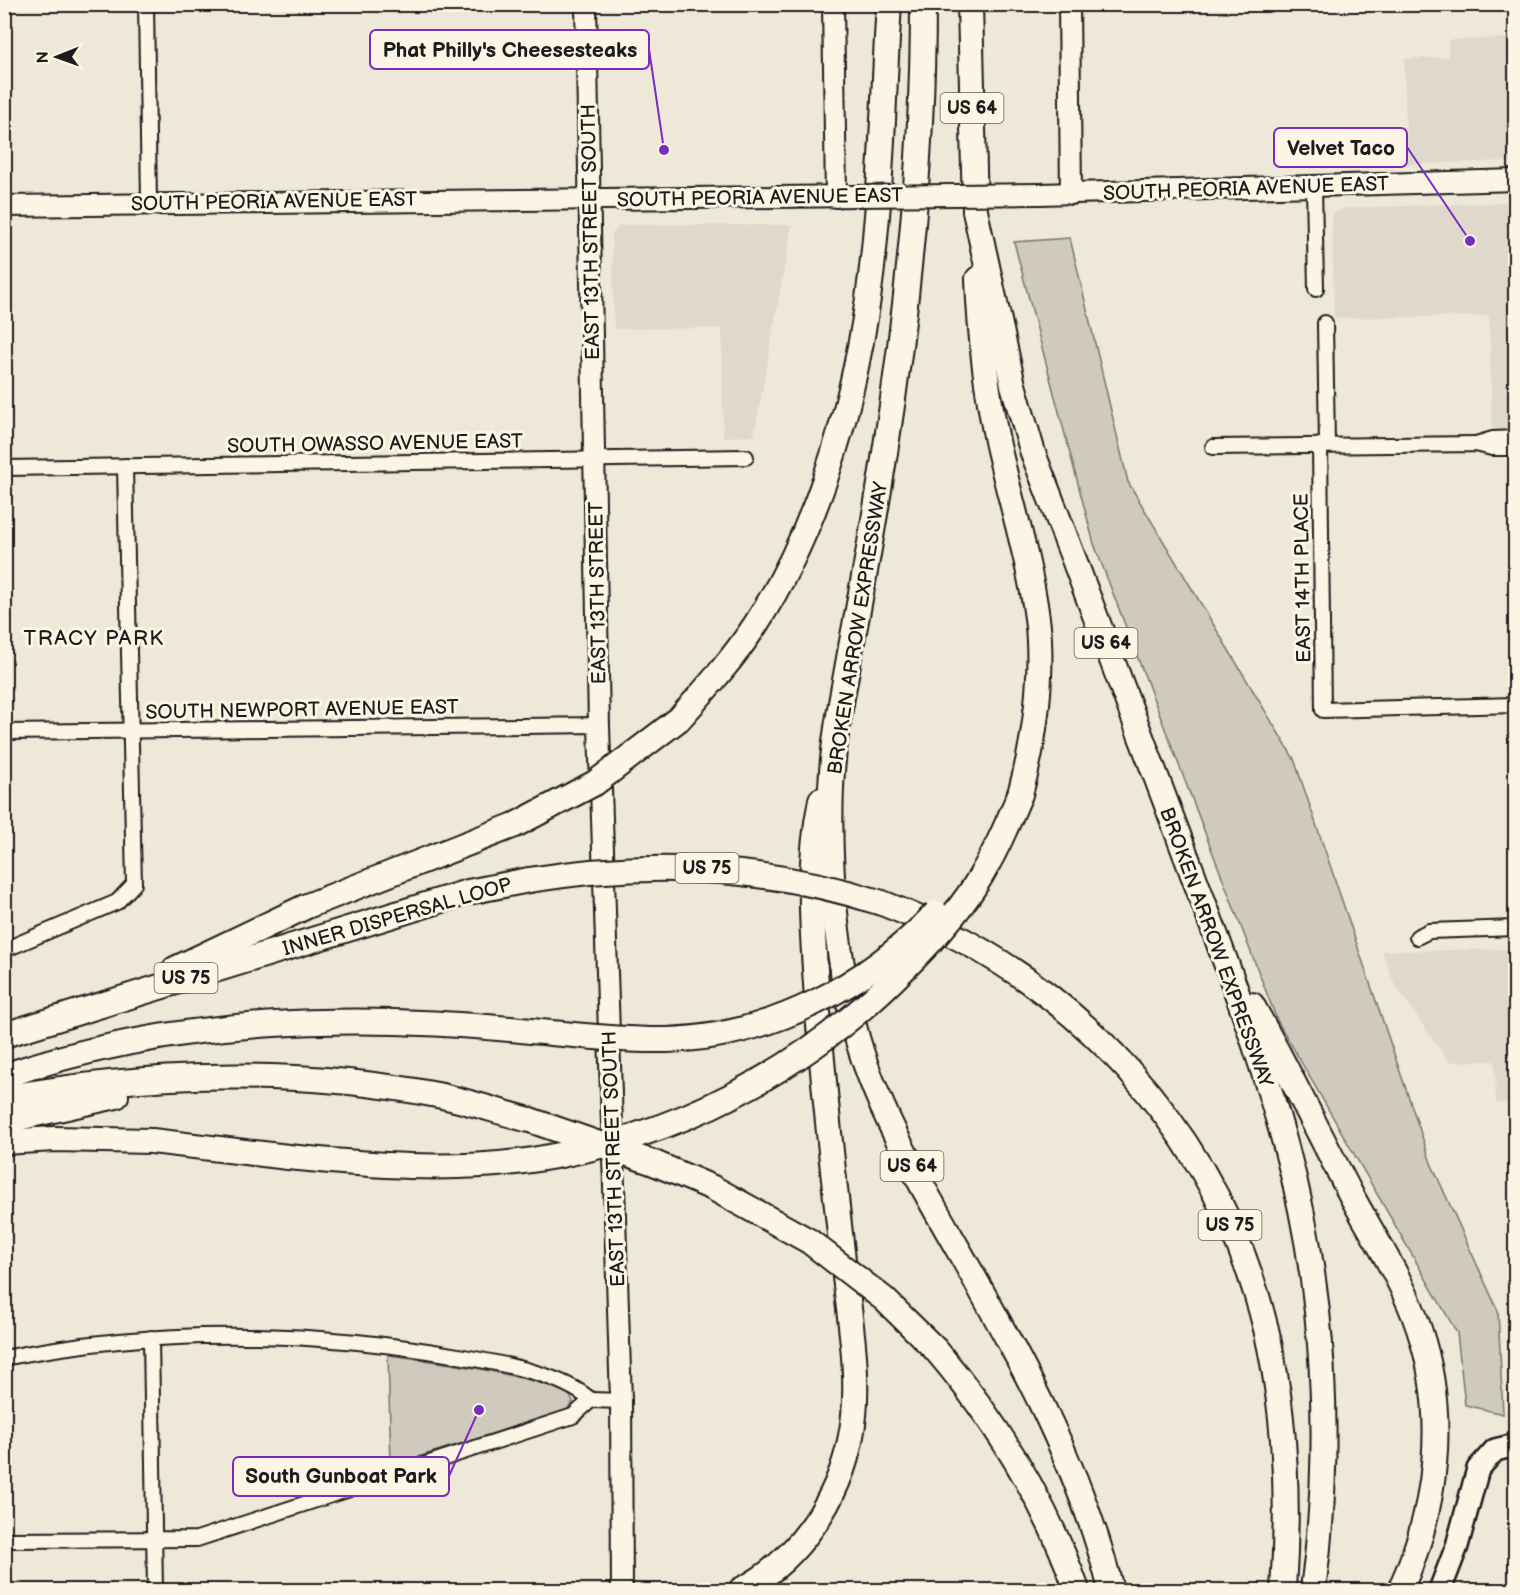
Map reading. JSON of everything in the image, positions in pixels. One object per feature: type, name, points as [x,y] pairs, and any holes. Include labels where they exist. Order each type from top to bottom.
[{"type":"highway","points":[[99,1006],[307,906],[515,825],[595,783],[679,720],[736,652],[771,600],[814,505],[838,432],[862,332],[876,228],[889,4]]},
{"type":"highway","name":"BROKEN ARROW EXPRESSWAY","points":[[923,4],[919,167],[913,252],[873,530],[840,709],[831,785],[832,860],[840,938],[855,1029],[897,1136],[1063,1446],[1086,1503],[1111,1590]]},
{"type":"highway","name":"BROKEN ARROW EXPRESSWAY","points":[[970,4],[975,211],[1013,385],[1033,453],[1222,952],[1260,1062],[1286,1148],[1308,1251],[1318,1321],[1323,1395],[1324,1456],[1313,1590]]},
{"type":"highway","points":[[4,1142],[54,1139],[152,1141],[288,1157],[413,1167],[453,1167],[531,1160],[644,1133],[689,1117],[760,1083],[850,1020],[925,948],[974,887],[1006,827],[1031,736],[1039,673],[1037,621],[1028,566],[997,439],[981,336],[975,211]]},
{"type":"highway","points":[[741,1590],[773,1569],[795,1548],[831,1497],[851,1437],[855,1405],[849,1315],[822,1074],[811,915],[812,842],[840,709]]},
{"type":"highway","points":[[4,1076],[114,1045],[199,1031],[281,1023],[418,1023],[638,1040],[699,1037],[770,1021],[799,1011],[844,988],[889,957],[939,909],[974,862],[1002,809],[1015,792]]},
{"type":"highway","name":"INNER DISPERSAL LOOP","points":[[99,1006],[457,895],[580,872],[663,867],[723,869],[767,874],[848,892],[929,922],[985,951],[1068,1010],[1129,1070],[1180,1135],[1225,1215],[1259,1304],[1275,1378],[1284,1470],[1283,1590]]},
{"type":"highway","points":[[1222,952],[1286,1064],[1350,1191],[1389,1262],[1420,1330],[1434,1408],[1436,1436],[1434,1489],[1425,1527],[1400,1590]]},
{"type":"highway","name":"US 75","points":[[4,1035],[99,1006]]},
{"type":"highway","points":[[4,1098],[135,1080],[272,1077],[380,1086],[439,1096],[530,1120],[654,1163],[713,1188],[809,1241],[884,1299],[936,1350],[994,1422],[1021,1466],[1045,1510],[1077,1590]]},
{"type":"highway","points":[[4,1121],[66,1106],[216,1078]]},
{"type":"main road","points":[[1440,1590],[1457,1545],[1478,1469],[1488,1454],[1513,1445]]},
{"type":"street","points":[[146,4],[149,202]]},
{"type":"street","name":"EAST 13TH STREET SOUTH","points":[[586,4],[595,459]]},
{"type":"street","points":[[833,4],[836,197]]},
{"type":"street","points":[[1069,4],[1071,194]]},
{"type":"street","name":"SOUTH PEORIA AVENUE EAST","points":[[4,206],[149,202],[1071,194],[1515,180]]},
{"type":"street","points":[[1314,186],[1316,289]]},
{"type":"street","name":"EAST 14TH PLACE","points":[[1325,323],[1323,710],[1515,705]]},
{"type":"street","points":[[1476,444],[1493,439],[1515,438]]},
{"type":"street","points":[[1213,447],[1476,444],[1492,448],[1515,448]]},
{"type":"street","name":"SOUTH OWASSO AVENUE EAST","points":[[4,468],[746,457]]},
{"type":"street","name":"EAST 13TH STREET","points":[[595,459],[599,726]]},
{"type":"street","points":[[4,950],[117,902],[134,884],[125,466]]},
{"type":"street","name":"EAST 13TH STREET SOUTH","points":[[599,726],[621,1401],[622,1590]]},
{"type":"street","name":"SOUTH NEWPORT AVENUE EAST","points":[[4,732],[599,726]]},
{"type":"street","points":[[1418,937],[1429,931],[1515,928]]},
{"type":"street","points":[[4,1358],[59,1348],[151,1338],[217,1335],[309,1337],[410,1348],[507,1366],[576,1387],[591,1400],[621,1401]]},
{"type":"street","points":[[151,1338],[155,1590]]},
{"type":"street","points":[[4,1540],[197,1539],[573,1416],[591,1400]]},
{"type":"shaded area","points":[[1515,38],[1515,161],[1407,164],[1404,59],[1448,57],[1448,40]]},
{"type":"shaded area","points":[[1515,202],[1515,434],[1492,434],[1489,316],[1334,318],[1332,217],[1334,213],[1347,208]]},
{"type":"shaded area","points":[[620,225],[792,225],[754,436],[723,437],[722,328],[614,329],[612,234]]},
{"type":"shaded area","points":[[1070,238],[1128,482],[1294,759],[1431,1163],[1498,1311],[1503,1414],[1465,1405],[1457,1333],[1277,1020],[1094,544],[1014,242]]},
{"type":"shaded area","points":[[1515,949],[1515,1103],[1496,1103],[1495,1061],[1449,1062],[1394,984],[1382,951]]},
{"type":"shaded area","points":[[388,1355],[523,1378],[567,1391],[573,1402],[565,1412],[391,1465]]},
{"type":"place","name":"Phat Philly's Cheesesteaks","points":[[664,150]]},
{"type":"place","name":"Velvet Taco","points":[[1470,241]]},
{"type":"place","name":"South Gunboat Park","points":[[479,1410]]},
{"type":"district","name":"TRACY PARK","points":[[94,638]]}]
